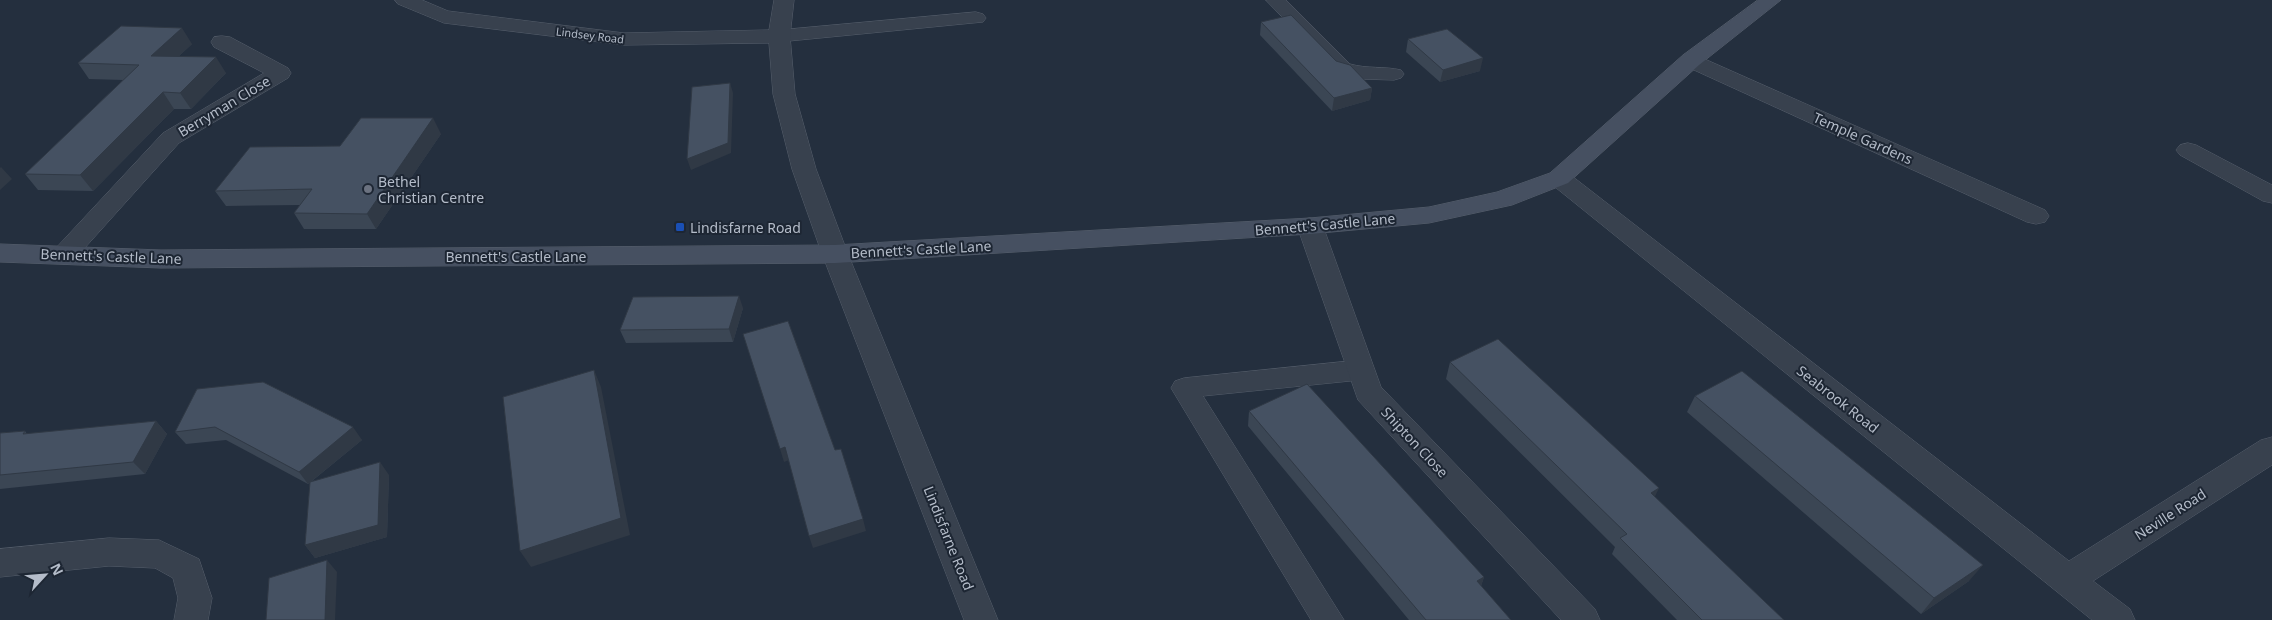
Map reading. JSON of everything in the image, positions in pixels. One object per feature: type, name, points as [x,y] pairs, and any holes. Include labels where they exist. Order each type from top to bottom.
[{"type":"main road","name":"Bennett's Castle Lane","points":[[0,253],[161,259],[835,254],[1310,226],[1430,215],[1503,199],[1558,178],[1691,60],[1771,0]]},
{"type":"street","name":"Lindsey Road","points":[[405,0],[444,17],[624,39],[779,36]]},
{"type":"street","name":"Lindisfarne Road","points":[[784,0],[779,36],[784,94],[804,170],[835,254],[982,620]]},
{"type":"street","name":"Berryman Close","points":[[64,255],[171,138],[280,73],[222,42]]},
{"type":"street","name":"Temple Gardens","points":[[1691,60],[2036,216]]},
{"type":"street","points":[[2188,150],[2272,195]]},
{"type":"street","name":"Seabrook Road","points":[[1558,178],[2118,620]]},
{"type":"street","name":"Shipton Close","points":[[1310,226],[1368,392],[1583,620]]},
{"type":"street","name":"Neville Road","points":[[2067,580],[2272,448]]},
{"type":"street","points":[[0,563],[109,552],[159,554],[187,569],[195,598],[192,620]]},
{"type":"lane","points":[[1275,0],[1343,68],[1359,73],[1394,74]]},
{"type":"lane","points":[[779,36],[976,18]]},
{"type":"lane","points":[[1328,620],[1184,388],[1360,370]]},
{"type":"building","points":[[1291,15],[1336,61],[1350,65],[1372,88],[1334,98],[1261,22]]},
{"type":"building","points":[[121,26],[182,28],[151,56],[216,57],[180,93],[163,92],[80,175],[25,174],[139,65],[78,63]]},
{"type":"building","points":[[1447,29],[1483,58],[1443,70],[1408,39]]},
{"type":"building","points":[[730,83],[728,143],[687,159],[692,87]]},
{"type":"building","points":[[361,118],[433,118],[367,214],[294,213],[312,189],[215,191],[250,147],[340,146]]},
{"type":"building","points":[[739,296],[729,329],[620,330],[633,297]]},
{"type":"building","points":[[788,321],[835,450],[841,449],[863,519],[809,536],[785,447],[780,449],[743,334]]},
{"type":"building","points":[[1498,339],[1659,488],[1651,493],[1784,620],[1702,620],[1620,538],[1627,534],[1450,362]]},
{"type":"building","points":[[594,370],[621,518],[520,551],[503,397]]},
{"type":"building","points":[[1742,371],[1983,565],[1934,598],[1695,396]]},
{"type":"building","points":[[263,382],[353,427],[299,472],[215,427],[175,432],[197,389]]},
{"type":"building","points":[[1307,384],[1484,577],[1477,581],[1511,620],[1426,620],[1249,411]]},
{"type":"building","points":[[156,421],[133,462],[0,475],[0,433],[25,431],[23,434]]},
{"type":"building","points":[[380,462],[378,525],[305,545],[310,482]]},
{"type":"building","points":[[327,560],[325,620],[266,620],[269,578]]},
{"type":"place","name":"Bethel Christian Centre","points":[[368,189]]},
{"type":"place","name":"Lindisfarne Road","points":[[680,227]]}]
